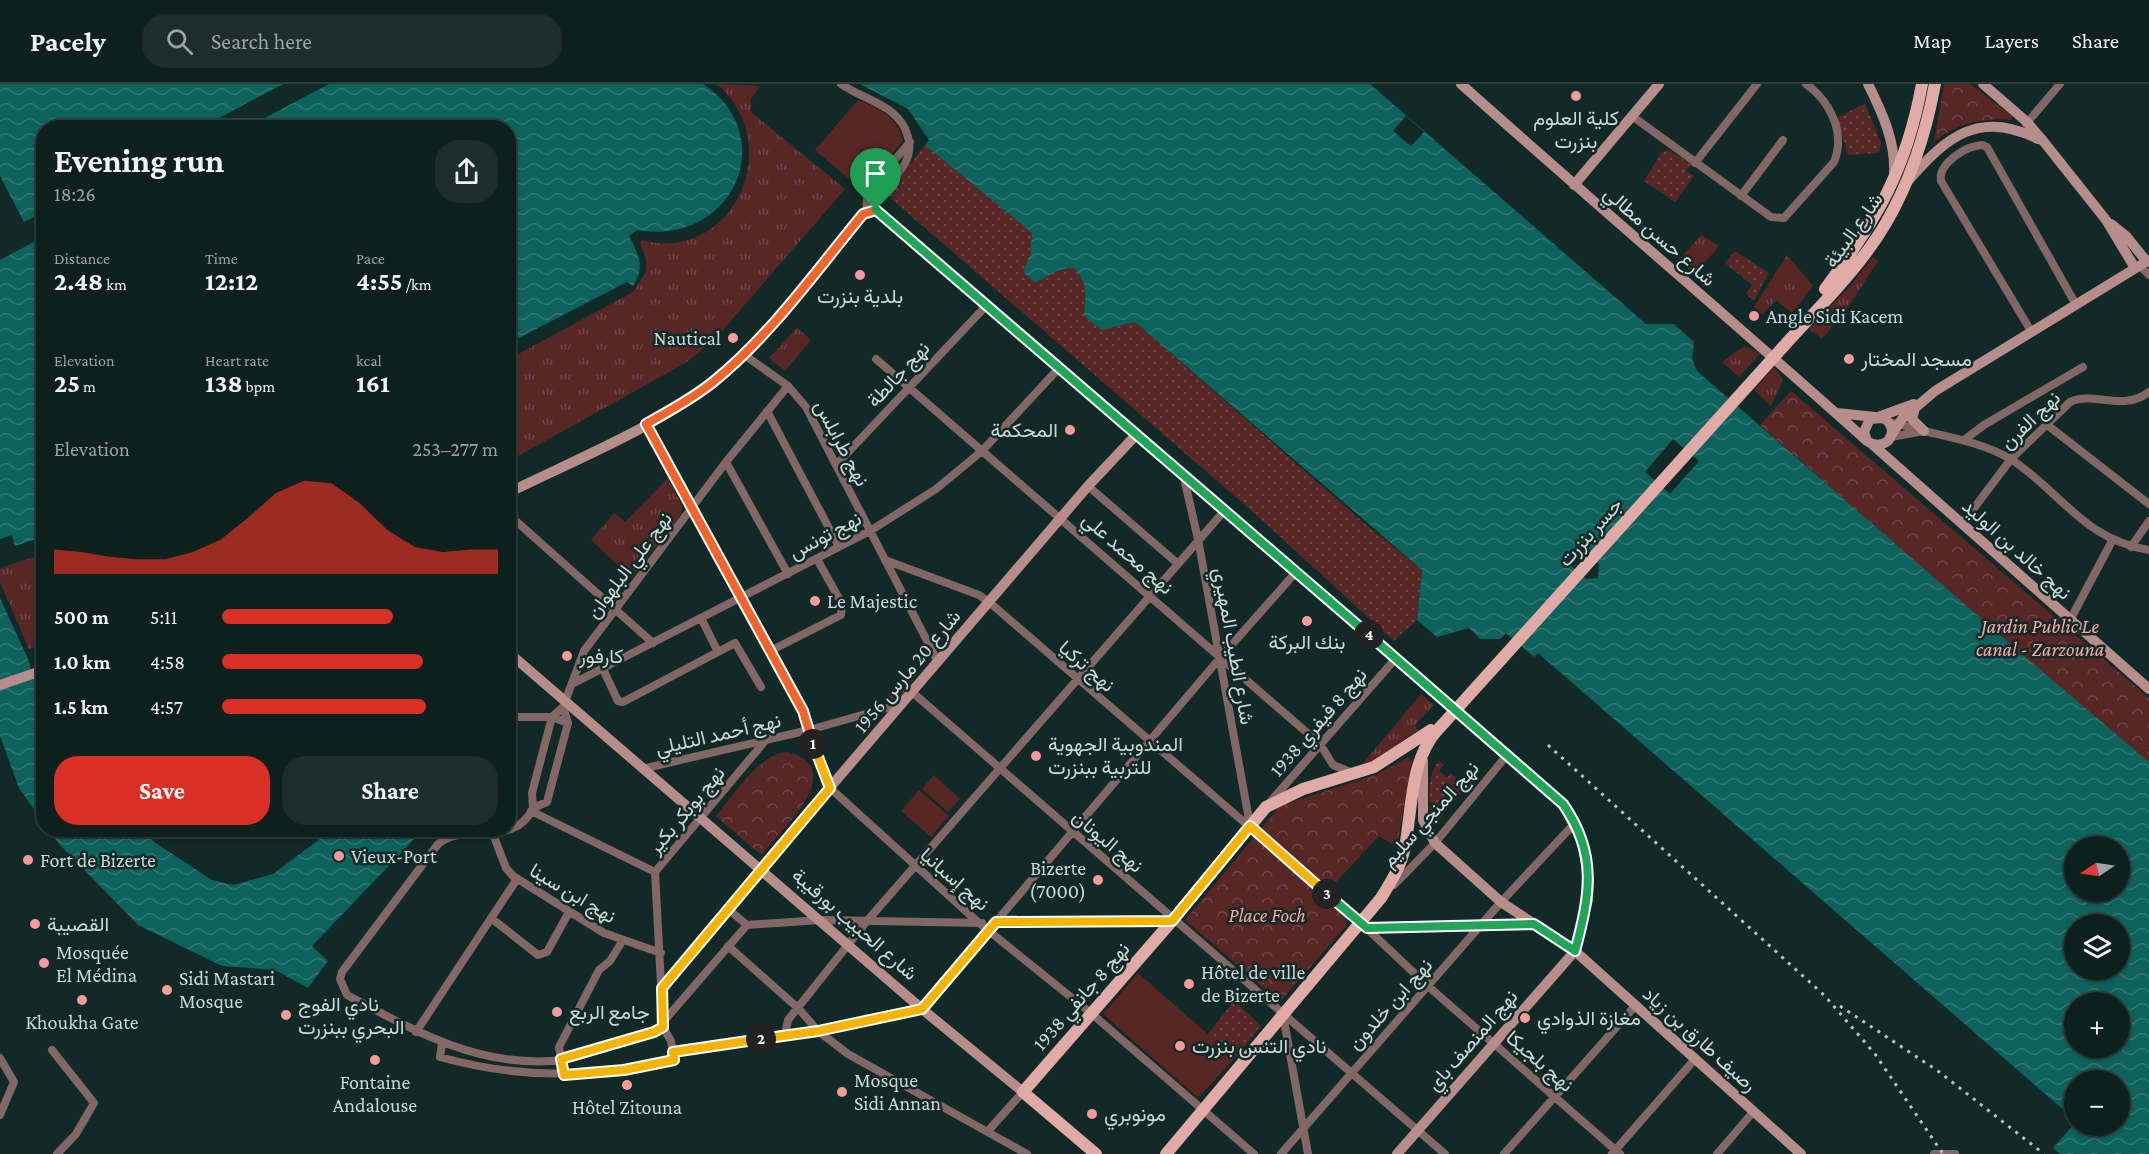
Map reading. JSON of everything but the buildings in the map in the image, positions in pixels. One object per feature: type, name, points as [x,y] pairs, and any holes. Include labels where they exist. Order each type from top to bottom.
[{"type":"main road","name":"شارع البيئة","points":[[1899,185],[1922,84]]},
{"type":"main road","name":"شارع البيئة","points":[[1781,346],[1855,249],[1899,185],[1924,136],[1935,84]]},
{"type":"main road","name":"جسر بنزرت","points":[[1427,740],[1781,346]]},
{"type":"main road","name":"نهج 8 جانفي 1938","points":[[1023,1092],[1174,920],[1266,807],[1303,789],[1386,762],[1427,740]]},
{"type":"main road","name":"نهج المنجي سليم","points":[[1166,1154],[1283,1015],[1364,926],[1401,860],[1411,798],[1427,740]]},
{"type":"main road","name":"شارع الحبيب بورقيبة","points":[[1023,1092],[1096,1154]]},
{"type":"street","points":[[516,489],[646,424],[699,393],[743,354],[871,211],[876,197],[904,166],[910,142],[905,127],[895,114],[841,84]]},
{"type":"street","name":"شارع حسن مطالي","points":[[1461,84],[1869,442]]},
{"type":"street","points":[[1574,185],[1659,84]]},
{"type":"street","points":[[1695,163],[1757,84]]},
{"type":"street","points":[[1632,116],[1770,217],[1784,218],[1834,162],[1838,152],[1839,139],[1833,118],[1820,94],[1806,84]]},
{"type":"street","points":[[1868,84],[1879,105],[1893,151],[1899,185]]},
{"type":"street","points":[[1983,84],[2024,126],[2044,142],[2106,220],[2127,237],[2149,275]]},
{"type":"street","points":[[1899,185],[1932,153],[1959,135],[1991,126],[2024,126],[2060,84]]},
{"type":"street","points":[[1741,196],[1783,140]]},
{"type":"street","points":[[2031,331],[1941,181],[1944,165],[1972,147],[1982,145],[1987,147],[2075,303]]},
{"type":"street","points":[[871,211],[1225,510],[1563,804],[1575,823],[1582,841],[1589,880],[1588,900],[1575,951]]},
{"type":"street","points":[[2143,264],[2075,303],[1918,403],[1887,427],[1880,445],[1869,442],[1865,427],[1887,427],[1924,431],[1964,440],[2011,459],[2082,520],[2112,541],[2149,550]]},
{"type":"street","name":"نهج جالطة","points":[[836,465],[986,306]]},
{"type":"street","name":"نهج طرابلس","points":[[743,354],[788,386],[806,407],[938,662]]},
{"type":"street","name":"نهج محمد علي","points":[[876,359],[1320,744],[1333,765],[1354,774]]},
{"type":"street","points":[[1964,440],[1983,425],[2083,367]]},
{"type":"street","name":"نهج تونس","points":[[572,684],[870,531],[936,489],[982,451],[1059,368]]},
{"type":"street","name":"نهج علي البلهوان","points":[[564,703],[584,651],[726,462],[788,386]]},
{"type":"street","name":"نهج الفرن","points":[[1962,524],[2011,459],[2074,400],[2130,401],[2149,392]]},
{"type":"street","points":[[1889,459],[1886,449],[1887,427],[1918,403]]},
{"type":"street","points":[[1918,403],[1912,419],[1924,431]]},
{"type":"street","points":[[767,411],[839,547]]},
{"type":"street","points":[[1836,413],[1887,427],[1924,431]]},
{"type":"street","points":[[646,424],[693,506],[803,711],[830,788]]},
{"type":"street","points":[[2046,424],[2149,504]]},
{"type":"street","name":"شارع 20 مارس 1956","points":[[662,988],[761,868],[1060,518],[1136,435]]},
{"type":"street","name":"نهج خالد بن الوليد","points":[[1869,442],[2149,689]]},
{"type":"street","points":[[726,462],[788,573]]},
{"type":"street","name":"شارع الطيب المهيري","points":[[1182,474],[1190,494],[1250,826]]},
{"type":"street","points":[[1088,486],[1177,563]]},
{"type":"street","points":[[785,1035],[788,1020],[867,921],[1225,510]]},
{"type":"street","points":[[516,521],[653,643]]},
{"type":"street","points":[[2131,547],[2149,521]]},
{"type":"street","points":[[2070,620],[2112,541]]},
{"type":"street","points":[[770,651],[841,615],[842,604],[817,559]]},
{"type":"street","name":"نهج تركيا","points":[[885,560],[979,595],[989,602],[1077,680],[1250,826]]},
{"type":"street","points":[[442,1044],[440,1057],[473,1066],[517,1073],[564,1075],[624,1070],[673,1056],[818,1031],[922,1009],[1220,658],[1296,572]]},
{"type":"street","points":[[701,618],[718,652]]},
{"type":"street","points":[[603,669],[621,703],[732,644],[738,645],[761,687]]},
{"type":"street","name":"نهج 8 فيفري 1938","points":[[1266,807],[1396,658]]},
{"type":"street","name":"شارع الحبيب بورقيبة","points":[[516,659],[564,703],[646,768],[922,1009],[1023,1092]]},
{"type":"street","points":[[0,685],[36,673]]},
{"type":"street","name":"نهج اليونان","points":[[912,692],[1283,1015],[1353,1071],[1445,1154]]},
{"type":"street","points":[[532,809],[532,793],[552,717],[564,703]]},
{"type":"street","points":[[516,825],[532,809],[547,802],[568,723],[564,703]]},
{"type":"street","name":"نهج أحمد التليلي","points":[[646,768],[765,741],[902,704]]},
{"type":"street","points":[[516,717],[552,717],[568,723]]},
{"type":"street","points":[[1427,740],[1423,820],[1434,843],[1501,902]]},
{"type":"street","name":"نهج بوبكر بكير","points":[[655,872],[765,741]]},
{"type":"street","name":"نهج المنجي سليم","points":[[1381,898],[1434,843],[1508,755]]},
{"type":"street","name":"نهج إسبانيا","points":[[830,788],[979,923],[1092,1014],[1254,1154]]},
{"type":"street","points":[[532,809],[655,872],[663,1024],[671,1041],[673,1056]]},
{"type":"street","name":"نهج ابن خلدون","points":[[1281,1154],[1481,924],[1575,823]]},
{"type":"street","name":"نهج بلجيكا","points":[[1250,826],[1616,1153]]},
{"type":"street","points":[[450,837],[438,844],[342,972],[340,980],[347,995],[442,1044],[508,1059],[561,1059],[654,1032],[747,925]]},
{"type":"street","name":"نهج ابن سينا","points":[[494,837],[506,868],[517,879],[604,933],[661,953]]},
{"type":"street","points":[[416,1032],[517,879]]},
{"type":"street","name":"رصيف طارق بن زياد","points":[[1501,902],[1575,951],[1801,1154]]},
{"type":"street","points":[[728,909],[747,925],[821,920],[979,923],[1174,920]]},
{"type":"street","points":[[490,918],[538,955],[542,955],[547,952],[569,912]]},
{"type":"street","points":[[1364,926],[1534,924]]},
{"type":"street","points":[[564,1075],[559,1047],[599,970],[610,961],[623,940]]},
{"type":"street","points":[[728,946],[798,1008],[818,1031],[848,1054],[1027,1154]]},
{"type":"street","name":"نهج المنصف باي","points":[[1397,1154],[1575,951]]},
{"type":"street","points":[[1504,1154],[1636,1005]]},
{"type":"street","points":[[1283,1015],[1308,1154]]},
{"type":"street","points":[[52,1050],[94,1103],[75,1134],[57,1154]]},
{"type":"street","points":[[0,1058],[14,1082],[0,1115]]},
{"type":"street","points":[[1616,1153],[1695,1059]]},
{"type":"street","points":[[987,1131],[1023,1092]]},
{"type":"street","points":[[1717,1154],[1754,1111]]},
{"type":"street","points":[[1934,1154],[1955,1154]]},
{"type":"green space","points":[[717,84],[760,86],[751,99],[751,112],[845,189],[716,338],[687,362],[516,457],[516,355],[633,292],[646,272],[646,260],[640,243],[642,240],[674,243],[702,235],[724,218],[740,194],[748,167],[748,138],[738,109]]},
{"type":"green space","points":[[1944,84],[1970,84],[2012,116],[2011,120],[1970,123],[1952,130],[1934,142]]},
{"type":"green space","points":[[858,100],[880,110],[892,120],[901,133],[903,141],[862,190],[815,150]]},
{"type":"green space","points":[[1865,103],[1881,143],[1879,153],[1848,155],[1837,118]]},
{"type":"green space","points":[[925,145],[1033,233],[1030,255],[1023,272],[1035,283],[1057,271],[1072,267],[1084,283],[1084,316],[1101,330],[1135,322],[1364,523],[1422,570],[1417,620],[1394,641],[1253,512],[887,195]]},
{"type":"green space","points":[[1669,150],[1691,164],[1686,171],[1694,176],[1675,202],[1644,181],[1662,152]]},
{"type":"green space","points":[[1701,235],[1719,246],[1696,273],[1680,259]]},
{"type":"green space","points":[[1735,251],[1769,273],[1754,301],[1746,294],[1752,285],[1725,263]]},
{"type":"green space","points":[[1787,255],[1813,286],[1792,313],[1776,300],[1762,315],[1754,307]]},
{"type":"green space","points":[[1873,257],[1878,261],[1846,310],[1822,339],[1809,329],[1851,285]]},
{"type":"green space","points":[[797,328],[811,340],[785,371],[769,358]]},
{"type":"green space","points":[[1744,346],[1760,354],[1739,377],[1722,362]]},
{"type":"green space","points":[[1774,367],[1783,380],[1771,406],[1754,390]]},
{"type":"green space","name":"Jardin Public Le canal - Zarzouna","points":[[1791,391],[2149,698],[2149,762],[2031,663],[1760,425]]},
{"type":"green space","points":[[668,478],[682,506],[681,514],[632,578],[591,540],[614,513],[625,522]]},
{"type":"green space","points":[[36,556],[36,646],[29,649],[0,582],[0,568]]},
{"type":"green space","points":[[913,666],[917,668],[916,673],[904,693],[890,702],[885,699]]},
{"type":"green space","points":[[1421,694],[1434,705],[1415,725],[1418,730],[1367,765],[1364,762]]},
{"type":"green space","points":[[788,752],[805,760],[813,772],[812,786],[795,816],[761,855],[716,816],[757,767],[777,754]]},
{"type":"green space","name":"Place Foch","points":[[1408,757],[1412,761],[1397,847],[1379,836],[1322,897],[1346,918],[1346,926],[1280,1002],[1185,920],[1280,806],[1378,774]]},
{"type":"green space","points":[[1439,761],[1444,765],[1439,770],[1447,778],[1451,773],[1466,787],[1437,822],[1432,821],[1429,789],[1432,774]]},
{"type":"green space","points":[[934,775],[960,799],[948,812],[922,789]]},
{"type":"green space","points":[[919,790],[949,816],[931,837],[901,811]]},
{"type":"green space","name":"نادي التنس بنزرت","points":[[1138,973],[1235,1058],[1200,1096],[1196,1096],[1103,1014]]},
{"type":"green space","points":[[1234,1001],[1261,1026],[1235,1058],[1208,1034]]},
{"type":"water","points":[[0,84],[283,84],[215,120],[36,120],[36,216],[24,222],[0,176]]},
{"type":"water","points":[[329,84],[703,84],[727,106],[739,131],[742,157],[736,182],[721,205],[699,222],[671,231],[637,230],[629,236],[638,255],[640,267],[633,286],[627,282],[516,339],[516,120],[261,120]]},
{"type":"water","points":[[860,84],[1370,84],[1646,324],[1674,324],[1694,342],[1692,359],[1697,371],[2149,762],[2149,1154],[2060,1154],[2053,1148],[2064,1135],[2130,1136],[2130,1070],[2064,1070],[2064,1110],[1538,653],[1534,657],[1506,633],[1500,639],[1480,639],[1469,628],[1437,637],[1417,620],[1422,570],[1135,322],[1101,330],[1084,316],[1084,283],[1072,267],[1057,271],[1035,283],[1023,272],[1030,255],[1032,233],[925,145],[929,140],[908,109]],"holes":[[[1673,439],[1699,461],[1670,494],[1645,472]],[[1582,549],[1599,564],[1598,578],[1586,579],[1570,565],[1570,551]]]},
{"type":"water","points":[[36,241],[36,539],[15,546],[12,535],[0,539],[0,260]]},
{"type":"water","points":[[0,598],[28,659],[35,685],[36,812],[19,788],[0,736]]},
{"type":"water","points":[[54,837],[150,837],[212,880],[233,885],[273,874],[323,837],[416,837],[312,946],[328,961],[308,988],[275,970],[222,966],[138,925]]},
{"type":"pier","points":[[1406,116],[1424,132],[1411,146],[1393,131]]},
{"type":"railway","points":[[1548,745],[1825,996],[1875,1054],[1943,1154]]},
{"type":"railway","points":[[1840,1006],[1938,1071],[2044,1154]]},
{"type":"place","name":"كلية العلوم بنزرت","points":[[1576,96]]},
{"type":"place","name":"بلدية بنزرت","points":[[860,275]]},
{"type":"place","name":"Angle Sidi Kacem","points":[[1754,316]]},
{"type":"place","name":"Nautical","points":[[733,338]]},
{"type":"place","name":"مسجد المختار","points":[[1849,359]]},
{"type":"place","name":"المحكمة","points":[[1070,430]]},
{"type":"place","name":"Le Majestic","points":[[815,601]]},
{"type":"place","name":"بنك البركة","points":[[1307,621]]},
{"type":"place","name":"كارفور","points":[[567,656]]},
{"type":"place","name":"المندوبية الجهوية للتربية ببنزرت","points":[[1036,756]]},
{"type":"place","name":"Vieux-Port","points":[[339,856]]},
{"type":"place","name":"Fort de Bizerte","points":[[28,860]]},
{"type":"place","name":"Bizerte (7000)","points":[[1098,880]]},
{"type":"place","name":"القصيبة","points":[[35,924]]},
{"type":"place","name":"Mosquée El Médina","points":[[44,963]]},
{"type":"place","name":"Hôtel de ville de Bizerte","points":[[1189,984]]},
{"type":"place","name":"Sidi Mastari Mosque","points":[[167,990]]},
{"type":"place","name":"Khoukha Gate","points":[[82,1000]]},
{"type":"place","name":"جامع الربع","points":[[557,1012]]},
{"type":"place","name":"نادي الفوج البحري ببنزرت","points":[[286,1015]]},
{"type":"place","name":"مغازة الذوادي","points":[[1525,1018]]},
{"type":"place","name":"نادي التنس بنزرت","points":[[1180,1046]]},
{"type":"place","name":"Fontaine Andalouse","points":[[375,1060]]},
{"type":"place","name":"Hôtel Zitouna","points":[[627,1085]]},
{"type":"place","name":"Mosque Sidi Annan","points":[[842,1092]]},
{"type":"place","name":"مونوبري","points":[[1092,1114]]},
{"type":"route","points":[[876,210],[1563,804],[1575,823],[1582,841],[1589,880],[1588,900],[1575,951],[1534,924],[1367,928],[1250,826],[1172,921],[996,922],[922,1009],[818,1031],[673,1052],[674,1060],[624,1070],[564,1075],[561,1059],[654,1032],[663,1027],[662,988],[830,788],[824,779],[803,711],[693,506],[646,424],[714,382],[795,297],[863,214],[866,211],[876,210]]}]
